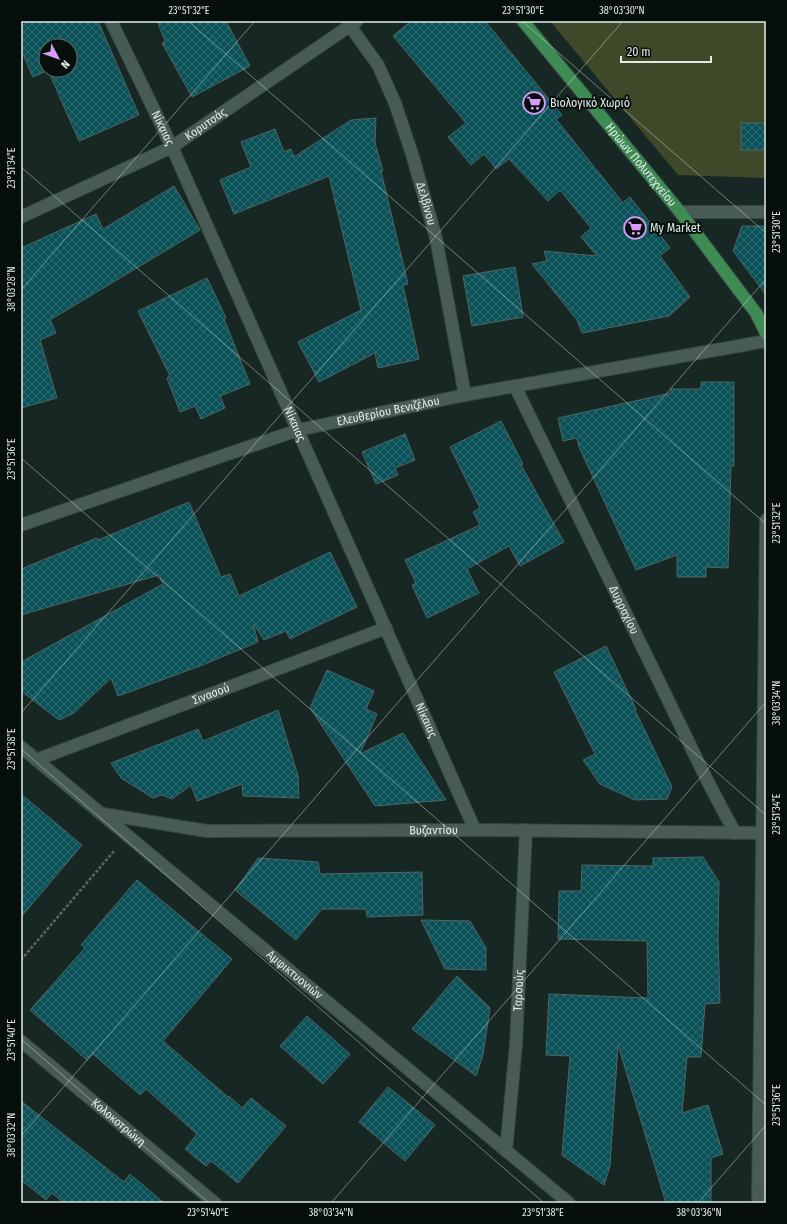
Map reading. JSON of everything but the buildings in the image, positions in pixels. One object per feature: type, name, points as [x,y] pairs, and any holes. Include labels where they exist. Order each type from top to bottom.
[{"type":"main road","name":"Ηρώων Πολυτεχνείου","points":[[524,21],[680,212],[756,313],[766,333]]},
{"type":"street","name":"Νίκαιας","points":[[111,21],[172,147],[475,830]]},
{"type":"street","name":"Κορυτσάς","points":[[21,217],[172,147],[354,24]]},
{"type":"street","name":"Δελβίνου","points":[[354,24],[378,64],[395,103],[412,154],[436,238],[465,395]]},
{"type":"street","points":[[680,212],[766,212]]},
{"type":"street","name":"Ελευθερίου Βενιζέλου","points":[[21,525],[298,430],[465,395],[766,341]]},
{"type":"street","name":"Δυρραχίου","points":[[515,386],[709,784],[736,833]]},
{"type":"street","points":[[758,1203],[762,1072],[766,520]]},
{"type":"street","name":"Σινασού","points":[[36,760],[386,628]]},
{"type":"street","name":"Αμφικτυονιών","points":[[21,747],[569,1203]]},
{"type":"street","name":"Βυζαντίου","points":[[102,814],[207,831],[526,830],[764,833]]},
{"type":"street","name":"Ταρσούς","points":[[506,1151],[516,1044],[526,830]]},
{"type":"street","name":"Κολοκοτρώνη","points":[[21,1042],[216,1203]]},
{"type":"path","points":[[21,960],[127,835]]},
{"type":"green space","points":[[550,21],[766,21],[766,178],[678,175]]},
{"type":"place","name":"Βιολογικό Χωριό","points":[[534,103]]},
{"type":"place","name":"My Market","points":[[635,228]]}]
